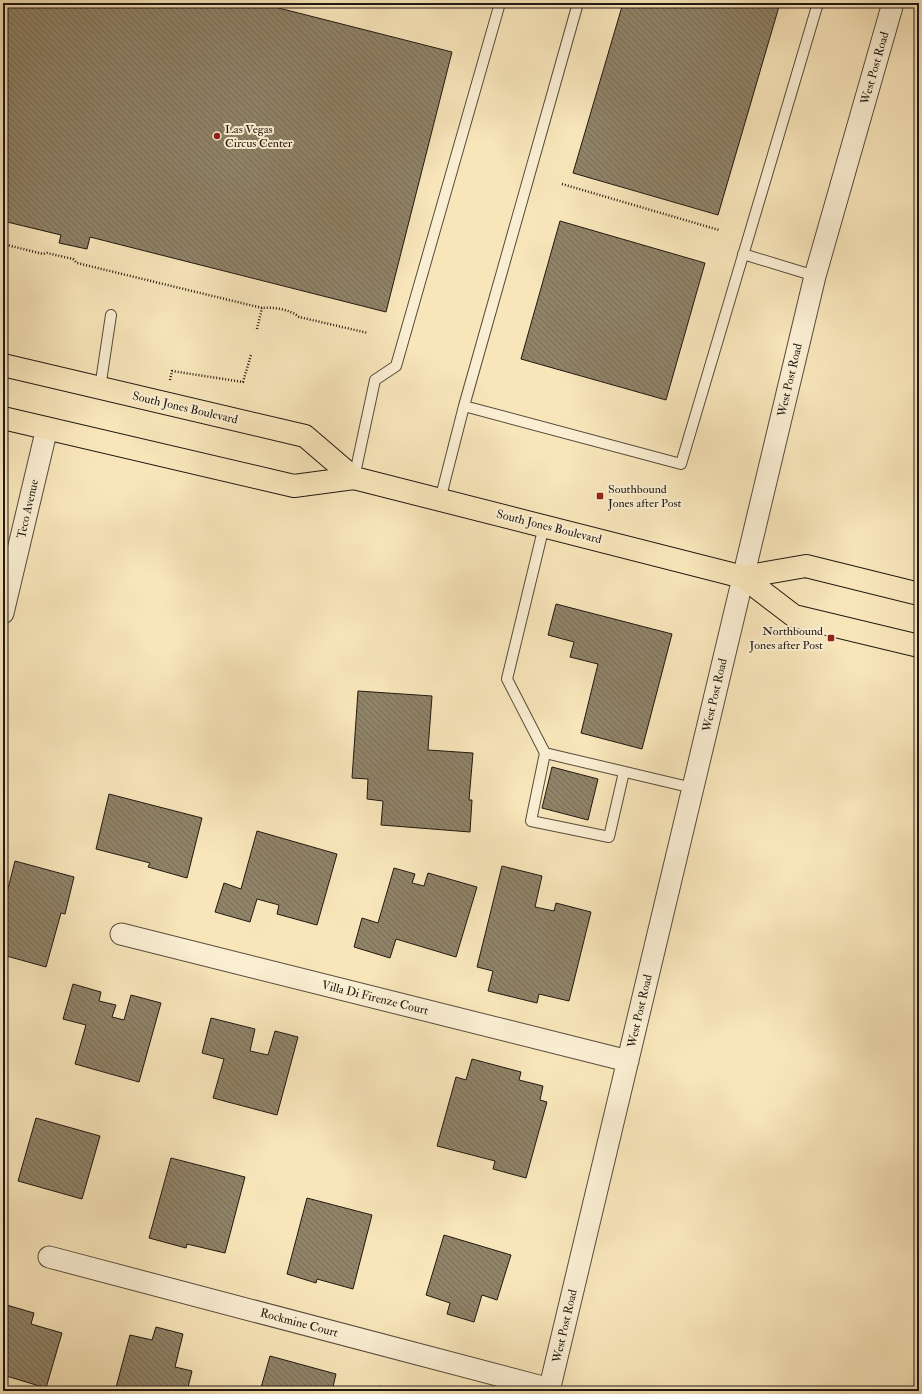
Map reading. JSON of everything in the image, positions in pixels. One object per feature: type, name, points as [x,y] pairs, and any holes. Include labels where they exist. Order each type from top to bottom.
[{"type":"main road","name":"South Jones Boulevard","points":[[3,365],[305,436],[354,478]]},
{"type":"main road","name":"South Jones Boulevard","points":[[3,418],[294,486],[354,478],[743,577],[794,616],[919,646]]},
{"type":"main road","name":"South Jones Boulevard","points":[[743,577],[806,566],[919,594]]},
{"type":"street","name":"West Post Road","points":[[550,1390],[815,276],[893,3]]},
{"type":"street","name":"Teco Avenue","points":[[3,613],[48,428]]},
{"type":"street","name":"Villa Di Firenze Court","points":[[122,934],[628,1061]]},
{"type":"street","name":"Rockmine Court","points":[[49,1257],[550,1390]]},
{"type":"lane","points":[[354,478],[374,380],[396,366],[500,3]]},
{"type":"lane","points":[[440,500],[464,406],[578,3]]},
{"type":"lane","points":[[464,406],[681,464],[818,3]]},
{"type":"lane","points":[[744,254],[815,276]]},
{"type":"lane","points":[[100,388],[111,315]]},
{"type":"lane","points":[[544,526],[507,679],[545,753],[531,821],[609,837],[624,772]]},
{"type":"lane","points":[[545,753],[693,788]]},
{"type":"path","points":[[562,184],[719,230]]},
{"type":"path","points":[[3,244],[73,259],[77,262],[262,308],[269,307],[294,313],[299,317],[368,334]]},
{"type":"path","points":[[257,329],[262,308]]},
{"type":"path","points":[[170,380],[172,371],[243,382],[251,355]]},
{"type":"building","name":"Las Vegas Circus Center","points":[[3,3],[259,3],[452,52],[386,312],[90,237],[87,249],[59,243],[61,235],[3,221]]},
{"type":"building","points":[[623,3],[780,3],[718,215],[573,173]]},
{"type":"building","points":[[560,221],[705,263],[666,400],[521,359]]},
{"type":"building","points":[[556,604],[672,634],[642,749],[581,733],[598,664],[570,657],[574,642],[548,635]]},
{"type":"building","points":[[358,691],[432,696],[428,750],[473,753],[469,800],[472,800],[470,832],[381,825],[383,801],[367,799],[368,779],[352,778]]},
{"type":"building","points":[[552,767],[598,779],[588,820],[542,808]]},
{"type":"building","points":[[109,794],[202,818],[187,878],[148,867],[150,863],[96,849]]},
{"type":"building","points":[[257,831],[337,854],[317,925],[277,914],[279,905],[257,899],[250,922],[215,912],[224,883],[241,889]]},
{"type":"building","points":[[15,861],[74,877],[65,914],[61,913],[46,967],[3,955],[3,908]]},
{"type":"building","points":[[502,866],[542,876],[535,907],[554,911],[556,903],[591,912],[569,1001],[539,994],[537,1003],[488,991],[493,971],[477,967]]},
{"type":"building","points":[[394,868],[415,874],[412,883],[424,886],[428,873],[477,887],[456,957],[396,939],[390,958],[354,947],[362,918],[378,923]]},
{"type":"building","points":[[73,984],[101,992],[99,1001],[116,1005],[112,1017],[124,1020],[131,995],[161,1003],[139,1082],[75,1064],[86,1025],[63,1019]]},
{"type":"building","points":[[211,1018],[255,1029],[250,1051],[268,1055],[275,1031],[298,1037],[277,1115],[213,1098],[224,1059],[202,1053]]},
{"type":"building","points":[[472,1059],[521,1072],[519,1080],[543,1086],[540,1100],[547,1102],[526,1178],[493,1169],[495,1161],[437,1146],[456,1077],[466,1080]]},
{"type":"building","points":[[36,1118],[100,1136],[82,1199],[18,1181]]},
{"type":"building","points":[[171,1158],[245,1177],[225,1253],[187,1244],[186,1248],[149,1238]]},
{"type":"building","points":[[307,1198],[372,1215],[353,1289],[317,1279],[316,1283],[287,1274]]},
{"type":"building","points":[[444,1235],[511,1255],[497,1300],[482,1295],[474,1322],[447,1314],[450,1303],[426,1295]]},
{"type":"building","points":[[3,1304],[34,1313],[31,1324],[62,1333],[46,1388],[3,1375]]},
{"type":"building","points":[[156,1327],[183,1334],[175,1367],[192,1371],[187,1391],[115,1391],[130,1335],[152,1340]]},
{"type":"building","points":[[270,1356],[336,1374],[332,1391],[260,1391]]},
{"type":"building","points":[[379,1386],[396,1390],[396,1391],[378,1391]]},
{"type":"place","name":"Las Vegas Circus Center","points":[[217,136]]},
{"type":"place","name":"Southbound Jones after Post","points":[[600,496]]},
{"type":"place","name":"Northbound Jones after Post","points":[[831,638]]}]
